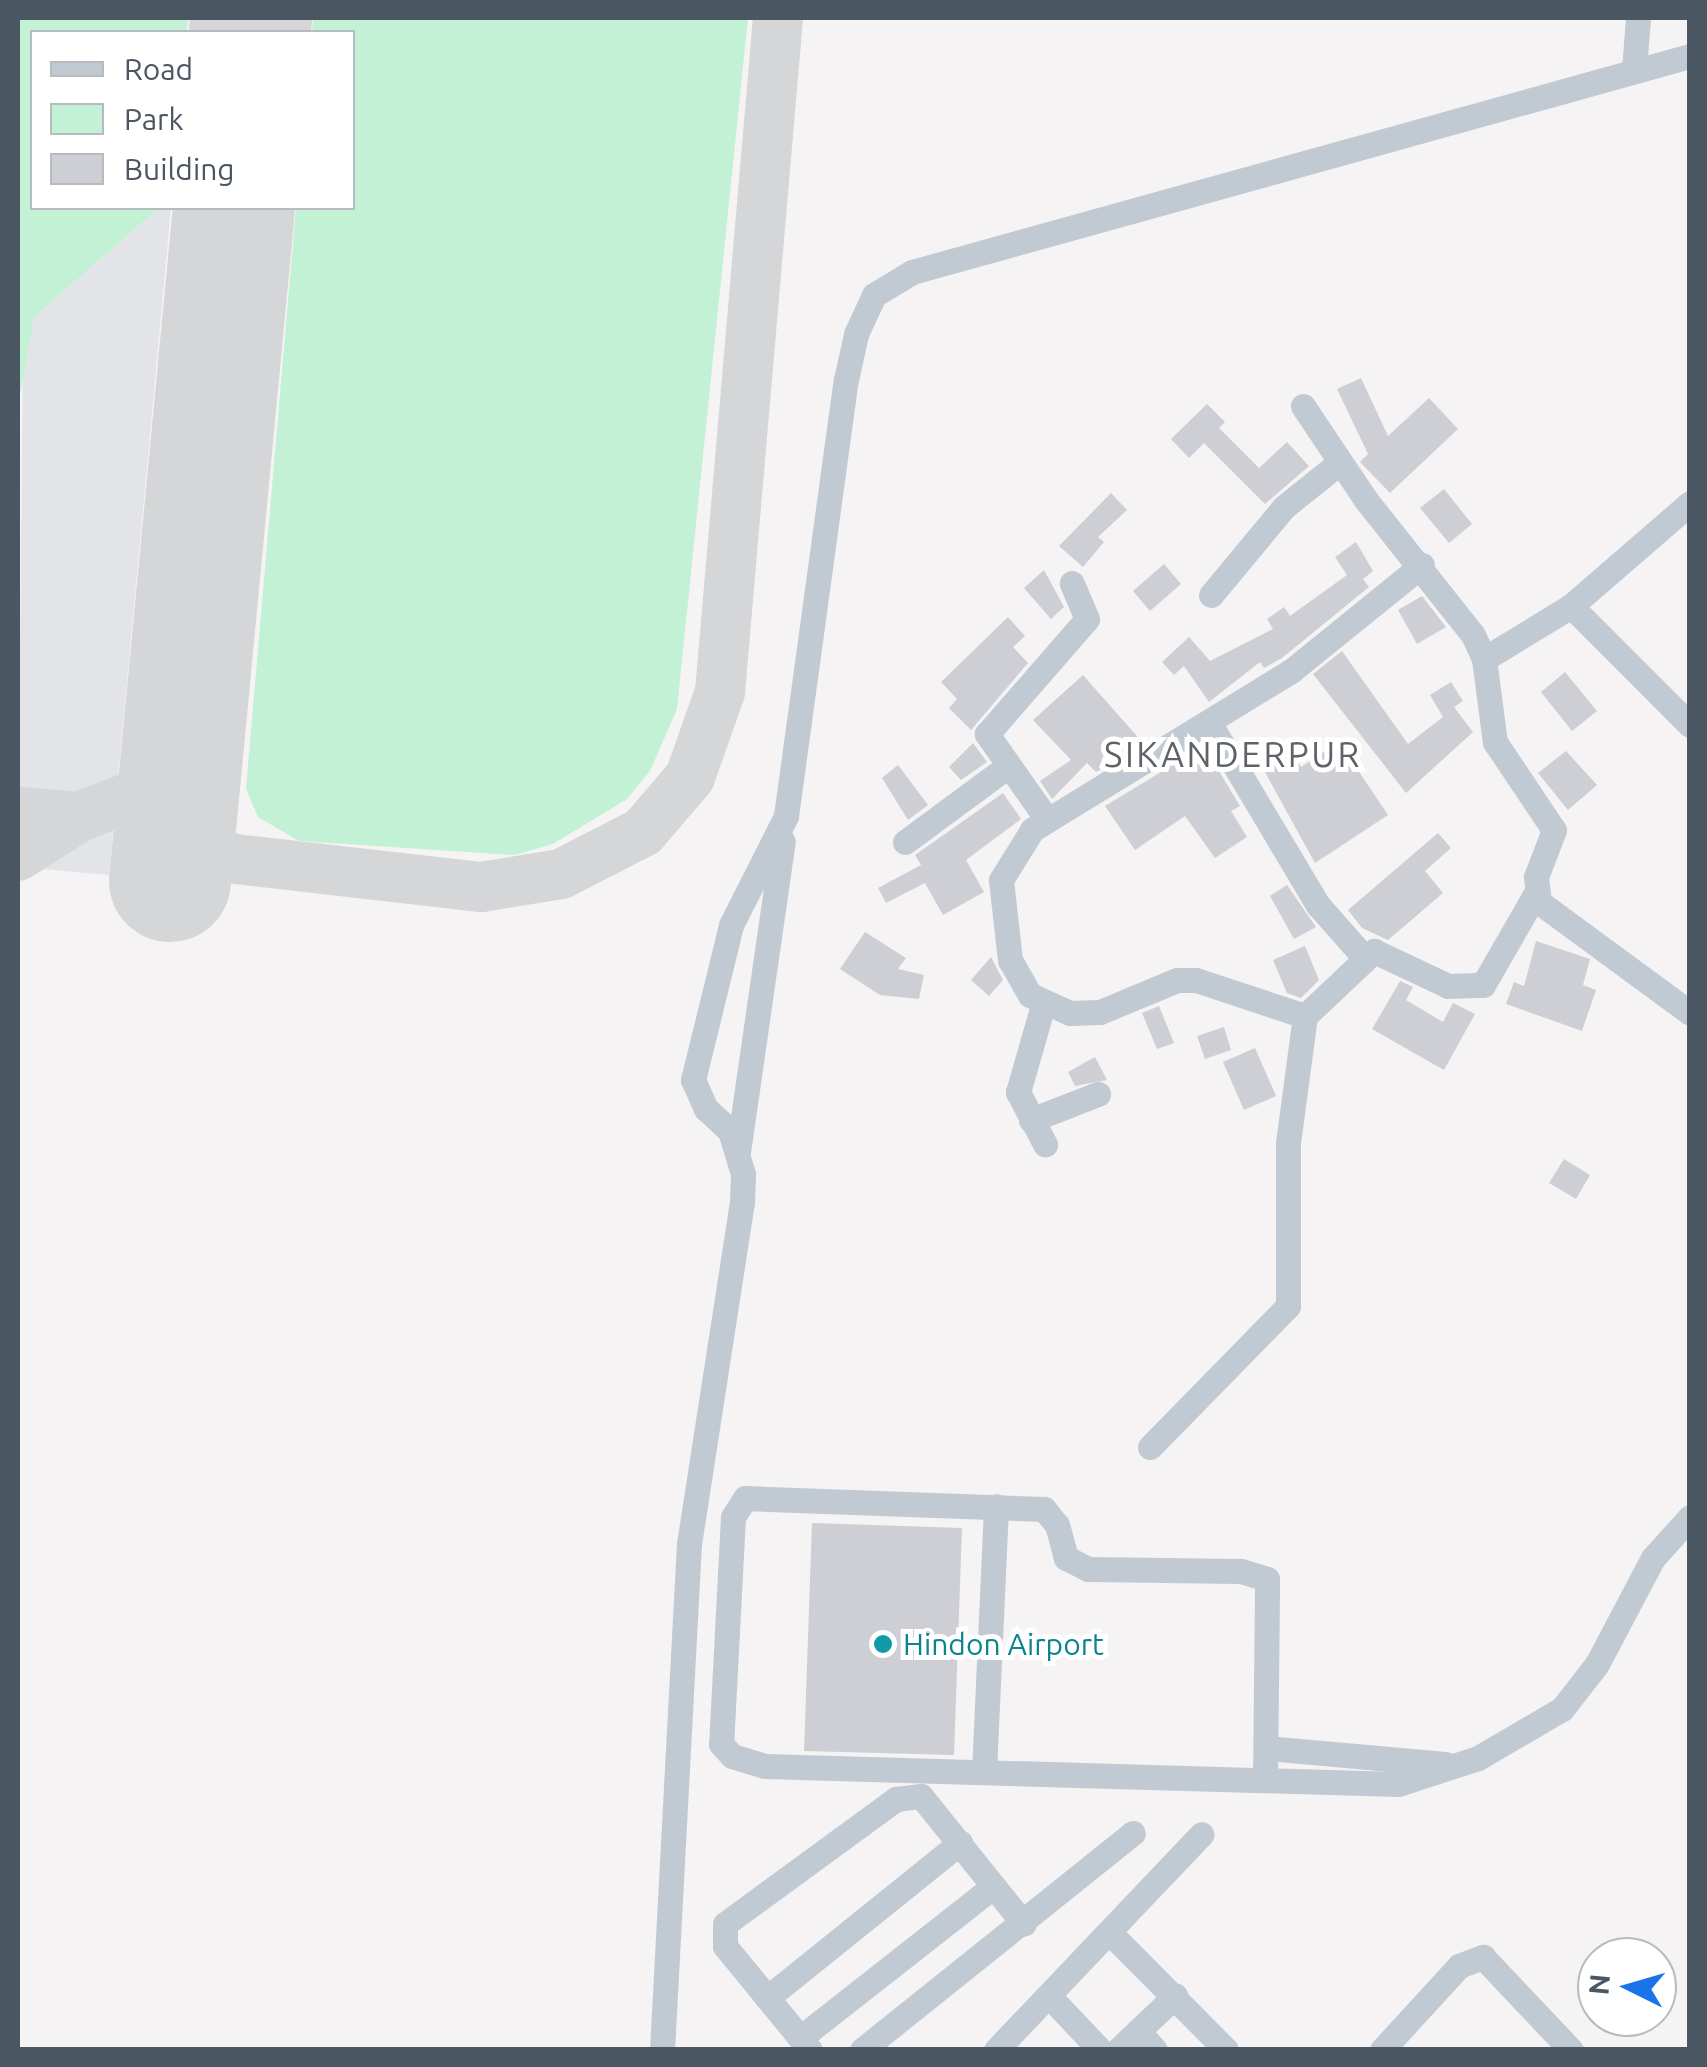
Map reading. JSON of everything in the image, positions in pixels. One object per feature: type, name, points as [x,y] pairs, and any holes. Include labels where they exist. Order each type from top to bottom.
[{"type":"street","points":[[1634,69],[1638,18]]},
{"type":"street","points":[[662,2050],[694,1512],[742,1203],[738,1152],[846,380],[856,334],[874,295],[912,272],[1690,56]]},
{"type":"street","points":[[1150,1447],[1288,1306],[1288,1143],[1305,1016],[1364,956],[1384,951],[1448,986],[1474,988],[1491,974],[1536,893],[1554,830],[1495,742],[1484,659],[1422,564],[1340,463],[1303,406]]},
{"type":"street","points":[[1211,595],[1284,507],[1340,463]]},
{"type":"street","points":[[1484,659],[1570,606],[1690,504]]},
{"type":"street","points":[[1305,1016],[1196,980],[1177,980],[1085,1015],[1043,1005],[1018,980],[1001,893],[1013,851],[1046,818],[1210,724],[1316,653],[1422,564]]},
{"type":"street","points":[[1046,818],[992,744],[989,725],[1088,619],[1072,583]]},
{"type":"street","points":[[1570,606],[1690,725]]},
{"type":"street","points":[[1210,724],[1318,905],[1364,956]]},
{"type":"street","points":[[906,842],[1008,766]]},
{"type":"street","points":[[738,1152],[730,1132],[696,1096],[693,1080],[732,925],[786,816]]},
{"type":"street","points":[[1536,893],[1554,917],[1690,1013]]},
{"type":"street","points":[[1043,1005],[1020,1073],[1018,1092],[1046,1144]]},
{"type":"street","points":[[1031,1120],[1098,1094]]},
{"type":"street","points":[[1265,1780],[1267,1579],[1240,1571],[1088,1569],[1066,1558],[1044,1509],[746,1498],[733,1517],[721,1744],[732,1756],[764,1766],[1398,1784],[1519,1739],[1562,1709],[1597,1664],[1653,1558],[1690,1517]]},
{"type":"street","points":[[984,1772],[996,1506]]},
{"type":"street","points":[[694,1512],[733,1517]]},
{"type":"street","points":[[1266,1748],[1454,1766]]},
{"type":"street","points":[[994,1886],[805,2044],[726,1946],[725,1924],[734,1914],[903,1795],[921,1796],[994,1886],[1024,1924]]},
{"type":"street","points":[[862,2050],[1024,1924],[1133,1832]]},
{"type":"street","points":[[996,2050],[1052,1998],[1202,1834]]},
{"type":"street","points":[[768,1998],[960,1844]]},
{"type":"street","points":[[1110,1934],[1226,2050]]},
{"type":"street","points":[[1382,2050],[1459,1966],[1483,1956],[1571,2050]]},
{"type":"street","points":[[1118,2050],[1146,2040],[1174,1996]]},
{"type":"street","points":[[1052,1998],[1100,2050]]},
{"type":"shaded area","points":[[157,210],[171,210],[109,875],[18,867],[23,349],[33,318]]},
{"type":"green space","points":[[18,18],[188,18],[187,30],[30,30],[30,210],[157,210],[34,317],[18,406]]},
{"type":"green space","points":[[313,18],[748,18],[677,709],[650,771],[627,799],[553,844],[515,855],[299,841],[258,817],[246,789],[296,210],[355,210],[355,30],[312,30]]},
{"type":"building","points":[[1361,378],[1388,436],[1429,398],[1458,429],[1390,493],[1360,462],[1368,454],[1337,389]]},
{"type":"building","points":[[1207,404],[1225,422],[1219,428],[1259,468],[1287,442],[1309,466],[1265,504],[1204,443],[1189,458],[1171,439]]},
{"type":"building","points":[[1444,489],[1472,524],[1449,543],[1420,508]]},
{"type":"building","points":[[1111,493],[1127,510],[1098,537],[1104,542],[1083,567],[1059,546]]},
{"type":"building","points":[[1356,542],[1373,571],[1363,579],[1369,587],[1282,658],[1264,668],[1260,662],[1209,702],[1184,666],[1174,675],[1162,662],[1189,637],[1210,661],[1273,629],[1267,619],[1284,607],[1290,616],[1347,575],[1335,557]]},
{"type":"building","points":[[1164,564],[1181,584],[1150,611],[1133,591]]},
{"type":"building","points":[[1044,570],[1064,607],[1051,619],[1024,588]]},
{"type":"building","points":[[1422,596],[1446,627],[1417,644],[1398,610]]},
{"type":"building","points":[[1008,617],[1025,636],[1013,647],[1028,663],[971,730],[949,708],[957,699],[941,682]]},
{"type":"building","points":[[1342,651],[1408,744],[1443,717],[1430,695],[1451,682],[1463,701],[1454,707],[1473,732],[1406,793],[1313,674]]},
{"type":"building","points":[[1565,672],[1597,711],[1572,731],[1541,692]]},
{"type":"building","points":[[1083,675],[1143,743],[1096,772],[1087,763],[1052,799],[1040,781],[1071,760],[1033,720]]},
{"type":"building","points":[[1339,742],[1388,815],[1315,863],[1260,763],[1290,747],[1301,767]]},
{"type":"building","points":[[973,743],[987,762],[961,780],[949,767]]},
{"type":"building","points":[[1204,746],[1240,806],[1231,811],[1247,837],[1215,858],[1185,816],[1135,850],[1105,806]]},
{"type":"building","points":[[1566,751],[1597,785],[1568,810],[1538,773]]},
{"type":"building","points":[[898,765],[928,805],[908,820],[882,778]]},
{"type":"building","points":[[1003,793],[1021,819],[966,860],[984,892],[943,915],[925,883],[886,903],[878,888],[921,865],[915,855]]},
{"type":"building","points":[[1438,833],[1451,848],[1425,871],[1443,893],[1388,940],[1362,928],[1348,910]]},
{"type":"building","points":[[1287,885],[1316,927],[1294,939],[1270,896]]},
{"type":"building","points":[[865,932],[906,958],[898,969],[924,975],[919,999],[880,995],[840,969]]},
{"type":"building","points":[[1536,941],[1590,959],[1583,985],[1596,990],[1582,1031],[1506,1004],[1514,982],[1524,986]]},
{"type":"building","points":[[1305,946],[1319,980],[1301,998],[1287,993],[1273,960]]},
{"type":"building","points":[[991,957],[1003,980],[989,996],[971,980]]},
{"type":"building","points":[[1400,981],[1413,987],[1406,1000],[1443,1022],[1453,1003],[1475,1014],[1444,1070],[1372,1029]]},
{"type":"building","points":[[1159,1006],[1174,1043],[1157,1049],[1142,1013]]},
{"type":"building","points":[[1224,1027],[1231,1050],[1205,1059],[1197,1036]]},
{"type":"building","points":[[1255,1048],[1276,1096],[1244,1110],[1223,1062]]},
{"type":"building","points":[[1095,1057],[1107,1080],[1075,1086],[1068,1072]]},
{"type":"building","points":[[1564,1159],[1590,1175],[1576,1199],[1549,1183]]},
{"type":"building","name":"Hindon Airport","points":[[812,1523],[962,1528],[954,1755],[804,1751]]},
{"type":"taxiway","points":[[180,778],[184,807],[212,851],[235,859],[481,887],[561,874],[643,832],[690,777],[720,692],[778,18]]},
{"type":"taxiway","points":[[18,812],[79,817],[138,794],[175,744],[187,706]]},
{"type":"taxiway","points":[[18,856],[79,817]]},
{"type":"runway","points":[[250,30],[251,18]]},
{"type":"runway","points":[[170,881],[234,210]]},
{"type":"place","name":"Hindon Airport","points":[[883,1644]]},
{"type":"district","name":"SIKANDERPUR","points":[[1233,754]]}]
